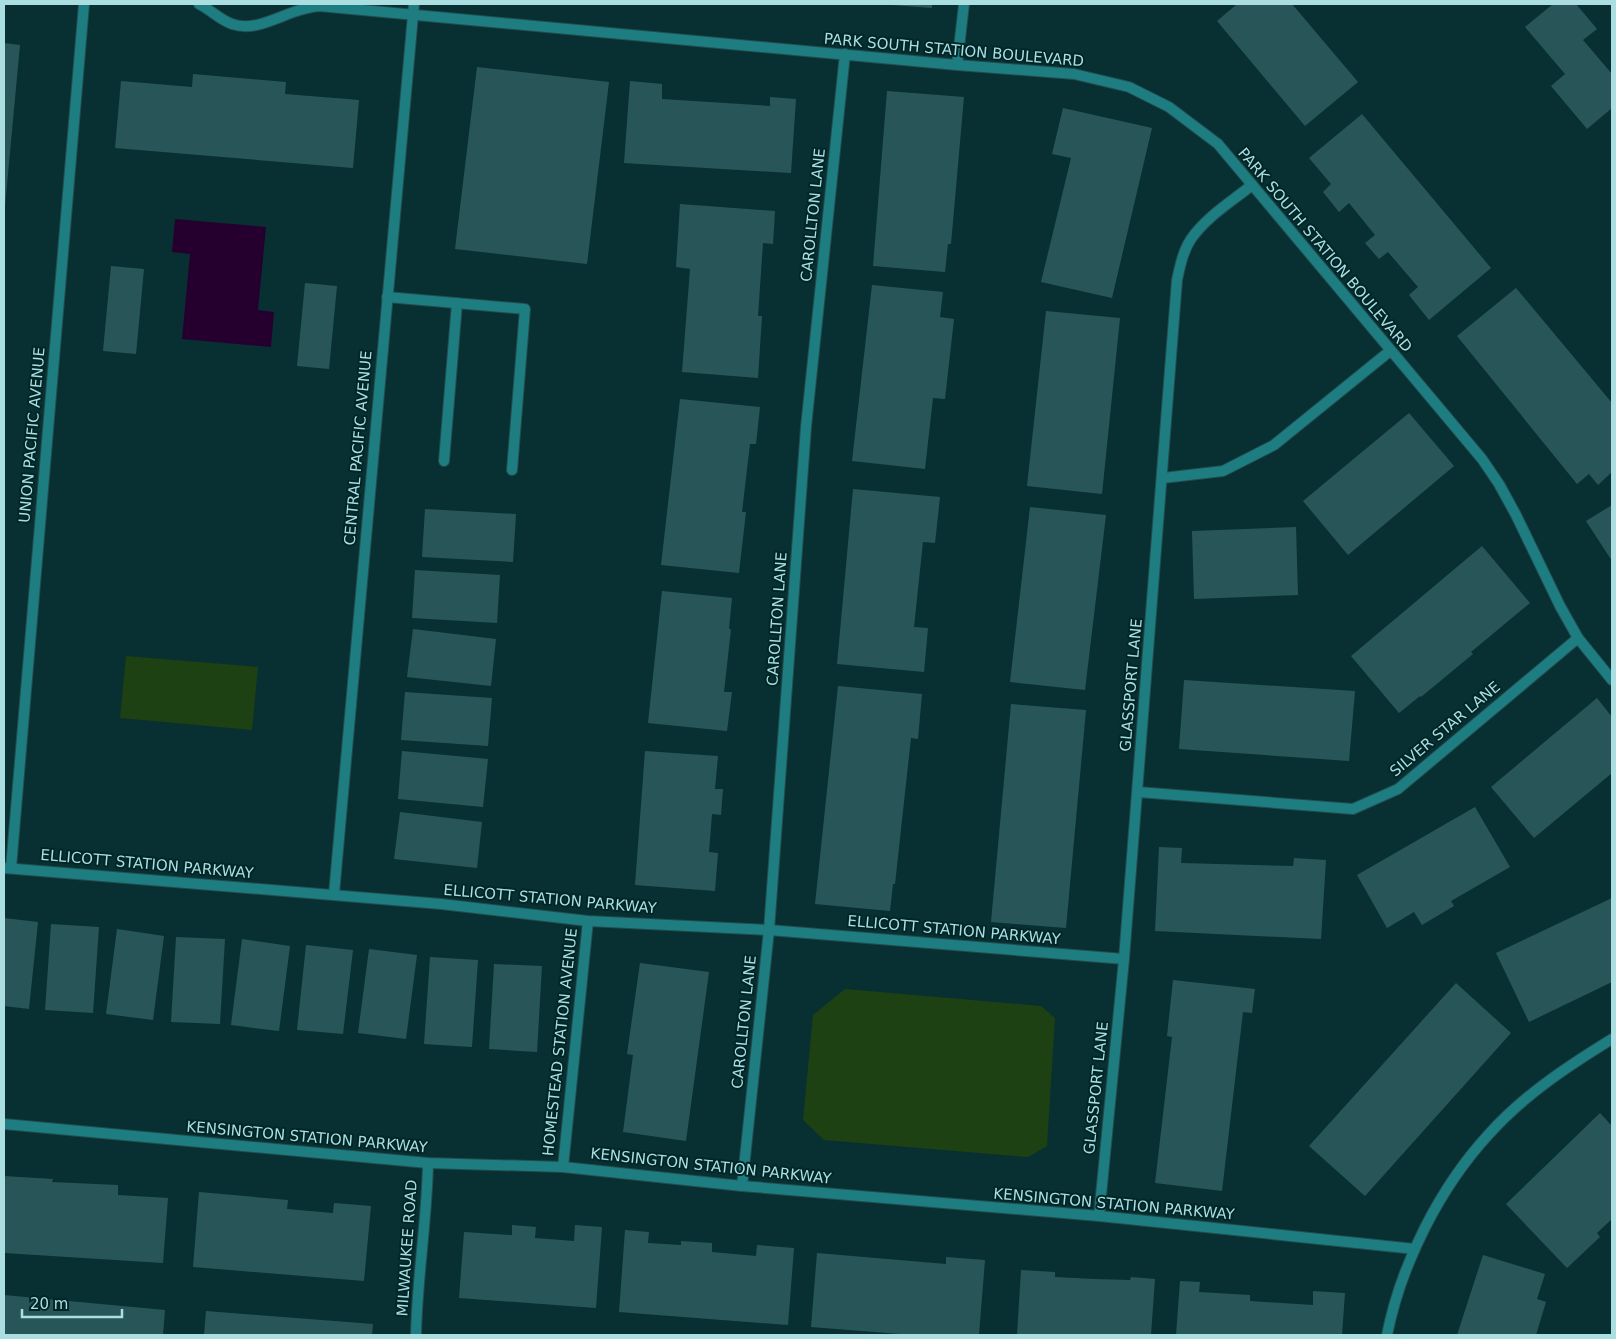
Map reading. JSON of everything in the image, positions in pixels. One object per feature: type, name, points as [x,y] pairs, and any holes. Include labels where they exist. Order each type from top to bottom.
[{"type":"street","name":"UNION PACIFIC AVENUE","points":[[7,868],[84,4]]},
{"type":"street","name":"PARK SOUTH STATION BOULEVARD","points":[[200,4],[219,18],[244,26],[256,25],[299,10],[319,6],[957,65],[1074,74],[1129,87],[1169,107],[1218,144],[1482,459],[1499,484],[1516,515],[1560,606],[1578,638],[1612,680]]},
{"type":"street","name":"CENTRAL PACIFIC AVENUE","points":[[334,894],[414,4]]},
{"type":"street","points":[[957,65],[964,4]]},
{"type":"street","name":"CAROLLTON LANE","points":[[742,1186],[769,930],[806,427],[845,54]]},
{"type":"street","name":"GLASSPORT LANE","points":[[1099,1216],[1124,958],[1178,280],[1182,257],[1190,240],[1209,219],[1252,185]]},
{"type":"street","points":[[387,297],[525,309],[512,470]]},
{"type":"street","points":[[444,461],[458,303]]},
{"type":"street","points":[[1163,478],[1223,471],[1274,445],[1390,351]]},
{"type":"street","name":"SILVER STAR LANE","points":[[1138,792],[1353,809],[1398,788],[1578,638]]},
{"type":"street","name":"ELLICOTT STATION PARKWAY","points":[[7,868],[334,894],[588,921],[769,930],[1124,958]]},
{"type":"street","name":"HOMESTEAD STATION AVENUE","points":[[562,1167],[588,921]]},
{"type":"street","points":[[1388,1335],[1400,1286],[1415,1249],[1454,1178],[1489,1134],[1530,1095],[1565,1068],[1612,1040]]},
{"type":"street","name":"KENSINGTON STATION PARKWAY","points":[[4,1124],[428,1163],[562,1167],[742,1186],[1099,1216],[1415,1249]]},
{"type":"street","name":"MILWAUKEE ROAD","points":[[416,1335],[417,1298],[428,1196],[428,1163]]},
{"type":"green space","points":[[126,656],[258,667],[252,730],[120,718]]},
{"type":"green space","points":[[845,989],[1041,1006],[1055,1018],[1047,1146],[1028,1157],[824,1140],[803,1120],[813,1015]]},
{"type":"shaded area","points":[[175,219],[266,227],[258,310],[274,312],[271,347],[182,339],[190,254],[172,252]]},
{"type":"building","points":[[932,4],[932,8],[892,5]]},
{"type":"building","points":[[1237,4],[1292,4],[1358,82],[1305,126],[1217,21]]},
{"type":"building","points":[[1553,4],[1576,4],[1597,29],[1583,40],[1612,74],[1612,108],[1587,129],[1551,86],[1565,74],[1525,27]]},
{"type":"building","points":[[4,43],[20,45],[5,206],[4,206]]},
{"type":"building","points":[[477,67],[609,82],[587,264],[455,249]]},
{"type":"building","points":[[193,74],[286,82],[285,94],[359,100],[353,168],[115,148],[121,81],[192,87]]},
{"type":"building","points":[[630,81],[662,84],[662,99],[770,106],[770,97],[796,99],[791,173],[624,163]]},
{"type":"building","points":[[887,91],[964,97],[951,244],[948,244],[945,272],[873,266]]},
{"type":"building","points":[[1063,108],[1152,128],[1112,298],[1041,282],[1071,158],[1052,154]]},
{"type":"building","points":[[1362,114],[1491,268],[1429,320],[1409,295],[1418,287],[1388,252],[1379,259],[1365,243],[1375,235],[1349,203],[1339,212],[1323,192],[1331,184],[1309,158]]},
{"type":"building","points":[[680,204],[775,211],[773,244],[763,243],[758,316],[762,316],[758,378],[682,372],[690,269],[676,267]]},
{"type":"building","points":[[111,266],[144,269],[136,354],[103,351]]},
{"type":"building","points":[[305,283],[337,286],[329,369],[297,366]]},
{"type":"building","points":[[872,285],[943,292],[940,317],[954,319],[945,399],[933,398],[925,469],[852,461]]},
{"type":"building","points":[[1516,288],[1612,403],[1612,472],[1598,485],[1589,474],[1577,484],[1457,336]]},
{"type":"building","points":[[1046,311],[1120,318],[1102,494],[1027,486]]},
{"type":"building","points":[[680,399],[760,407],[756,444],[750,444],[742,512],[746,512],[739,573],[661,565]]},
{"type":"building","points":[[1409,413],[1454,466],[1348,555],[1303,501]]},
{"type":"building","points":[[853,489],[940,497],[935,543],[923,542],[914,627],[928,628],[924,672],[837,664]]},
{"type":"building","points":[[1612,505],[1612,561],[1586,521]]},
{"type":"building","points":[[1030,507],[1106,515],[1085,690],[1010,682]]},
{"type":"building","points":[[425,509],[516,514],[513,562],[422,557]]},
{"type":"building","points":[[1296,527],[1298,595],[1194,599],[1192,531]]},
{"type":"building","points":[[1482,546],[1530,603],[1471,652],[1473,654],[1399,713],[1351,656]]},
{"type":"building","points":[[415,570],[500,575],[497,623],[412,618]]},
{"type":"building","points":[[662,591],[732,598],[729,629],[731,629],[724,692],[732,692],[727,731],[648,723]]},
{"type":"building","points":[[413,629],[496,639],[491,686],[407,677]]},
{"type":"building","points":[[1184,680],[1355,691],[1349,761],[1179,749]]},
{"type":"building","points":[[838,686],[922,694],[918,739],[911,738],[895,884],[893,884],[890,911],[815,904]]},
{"type":"building","points":[[405,692],[492,698],[488,746],[401,740]]},
{"type":"building","points":[[1597,698],[1612,717],[1612,773],[1534,838],[1491,787]]},
{"type":"building","points":[[1011,704],[1086,710],[1066,928],[991,922]]},
{"type":"building","points":[[402,751],[488,759],[483,807],[398,799]]},
{"type":"building","points":[[645,751],[718,756],[715,789],[723,789],[721,815],[712,814],[709,852],[718,853],[715,891],[635,885]]},
{"type":"building","points":[[1475,807],[1510,867],[1451,901],[1454,906],[1422,925],[1414,912],[1387,928],[1357,875]]},
{"type":"building","points":[[400,812],[482,822],[477,868],[394,859]]},
{"type":"building","points":[[1159,847],[1182,848],[1181,863],[1293,866],[1294,858],[1326,860],[1321,939],[1155,931]]},
{"type":"building","points":[[1612,898],[1612,982],[1529,1022],[1496,953]]},
{"type":"building","points":[[4,918],[38,922],[29,1009],[4,1006]]},
{"type":"building","points":[[51,924],[99,927],[93,1013],[45,1010]]},
{"type":"building","points":[[117,929],[164,936],[153,1020],[106,1014]]},
{"type":"building","points":[[176,937],[225,939],[220,1024],[171,1022]]},
{"type":"building","points":[[242,939],[290,946],[279,1031],[231,1025]]},
{"type":"building","points":[[306,945],[353,950],[343,1034],[297,1030]]},
{"type":"building","points":[[369,949],[417,955],[406,1039],[358,1033]]},
{"type":"building","points":[[430,957],[478,960],[472,1047],[424,1044]]},
{"type":"building","points":[[640,963],[709,972],[686,1141],[623,1132],[633,1055],[627,1054]]},
{"type":"building","points":[[494,964],[542,966],[537,1052],[489,1049]]},
{"type":"building","points":[[1173,980],[1255,989],[1252,1013],[1243,1012],[1222,1191],[1155,1183],[1172,1037],[1167,1036]]},
{"type":"building","points":[[1456,983],[1511,1033],[1365,1196],[1309,1146]]},
{"type":"building","points":[[1600,1113],[1612,1126],[1612,1219],[1597,1233],[1600,1237],[1567,1268],[1506,1204]]},
{"type":"building","points":[[4,1176],[53,1179],[52,1182],[118,1185],[118,1195],[168,1198],[163,1263],[4,1253]]},
{"type":"building","points":[[199,1192],[288,1200],[287,1209],[333,1213],[334,1203],[371,1206],[364,1281],[193,1267]]},
{"type":"building","points":[[512,1225],[536,1227],[535,1238],[574,1241],[575,1225],[602,1227],[596,1308],[459,1298],[464,1232],[512,1235]]},
{"type":"building","points":[[625,1230],[649,1232],[648,1243],[681,1245],[681,1241],[712,1243],[712,1252],[756,1256],[757,1245],[794,1248],[788,1325],[619,1312]]},
{"type":"building","points":[[817,1253],[946,1264],[946,1257],[985,1260],[979,1335],[912,1335],[811,1327]]},
{"type":"building","points":[[1483,1255],[1545,1274],[1537,1299],[1546,1302],[1536,1335],[1457,1335]]},
{"type":"building","points":[[1021,1270],[1055,1272],[1055,1277],[1130,1280],[1131,1277],[1155,1279],[1151,1335],[1017,1335]]},
{"type":"building","points":[[1180,1281],[1200,1282],[1199,1292],[1250,1295],[1250,1301],[1313,1305],[1313,1291],[1345,1293],[1342,1335],[1176,1335]]},
{"type":"building","points":[[4,1295],[165,1310],[163,1335],[4,1335]]},
{"type":"building","points":[[206,1311],[373,1324],[372,1335],[204,1335]]}]
